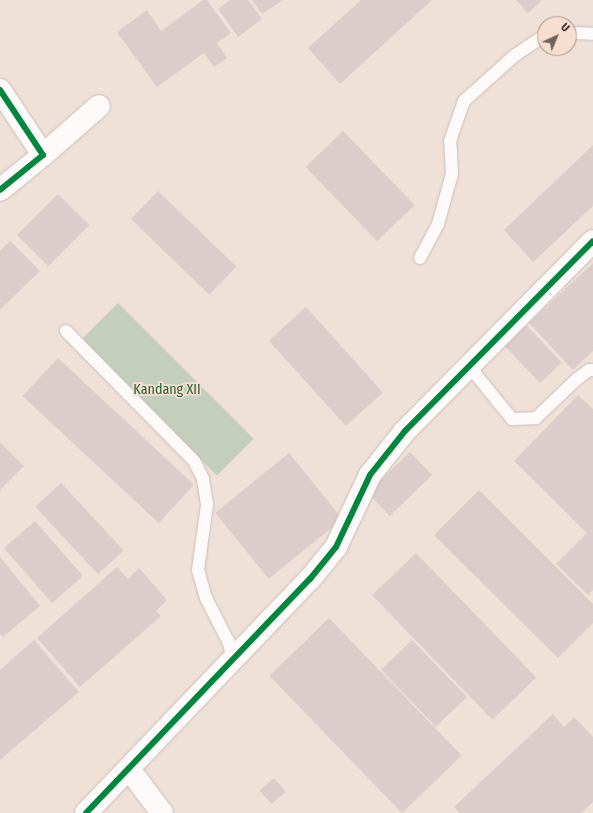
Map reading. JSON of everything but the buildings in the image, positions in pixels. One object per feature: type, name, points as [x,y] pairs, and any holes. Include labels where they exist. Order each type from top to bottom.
[{"type":"street","points":[[0,90],[43,155]]},
{"type":"street","points":[[0,190],[100,106]]},
{"type":"street","points":[[86,813],[310,579],[336,547],[370,475],[405,431],[468,365],[593,241]]},
{"type":"street","points":[[129,769],[162,813]]},
{"type":"lane","points":[[577,33],[593,34]]},
{"type":"lane","points":[[420,258],[438,224],[452,174],[450,140],[464,101],[514,56],[537,40]]},
{"type":"lane","points":[[66,332],[197,468],[203,479],[207,505],[198,570],[206,598],[229,643],[234,659]]},
{"type":"lane","points":[[468,365],[512,419],[536,418],[577,379],[589,370],[593,370]]},
{"type":"green space","name":"Kandang XII","points":[[118,303],[254,439],[217,476],[81,340]]},
{"type":"cycle path","points":[[0,90],[43,155],[0,190]]},
{"type":"cycle path","points":[[86,813],[310,579],[336,547],[370,475],[405,431],[593,241]]}]
